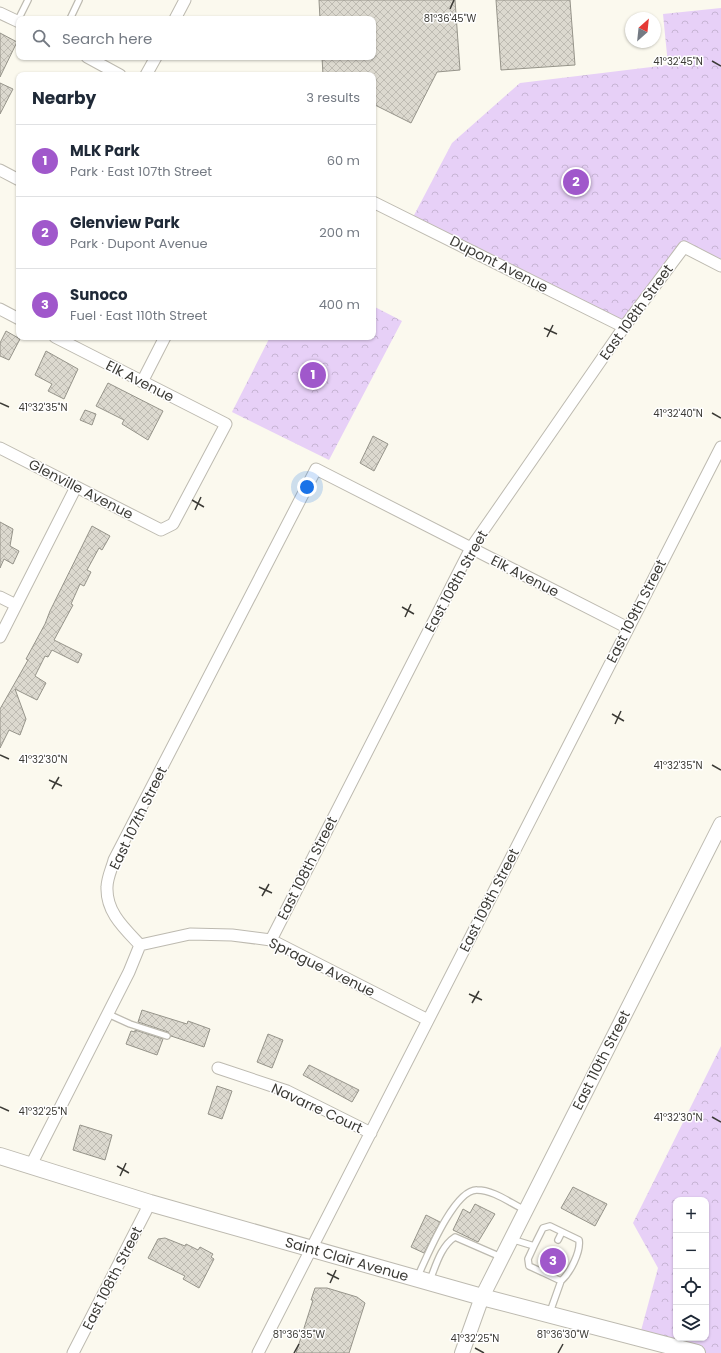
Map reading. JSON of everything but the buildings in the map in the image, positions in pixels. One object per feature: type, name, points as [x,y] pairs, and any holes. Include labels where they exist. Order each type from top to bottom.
[{"type":"main road","name":"Saint Clair Avenue","points":[[0,1156],[150,1202],[482,1297],[697,1353]]},
{"type":"street","points":[[177,16],[185,0]]},
{"type":"street","points":[[0,13],[16,21]]},
{"type":"street","points":[[92,60],[114,72]]},
{"type":"street","points":[[148,72],[154,60]]},
{"type":"street","points":[[0,170],[16,178]]},
{"type":"street","name":"Dupont Avenue","points":[[376,203],[624,327]]},
{"type":"street","name":"East 108th Street","points":[[271,940],[471,548],[624,327],[684,247],[721,266]]},
{"type":"street","points":[[0,309],[16,317]]},
{"type":"street","name":"Elk Avenue","points":[[61,340],[226,424],[173,524],[161,530]]},
{"type":"street","points":[[142,382],[163,340]]},
{"type":"street","name":"East 109th Street","points":[[258,1353],[721,447]]},
{"type":"street","name":"Glenville Avenue","points":[[0,448],[161,530]]},
{"type":"street","name":"Elk Avenue","points":[[316,469],[628,628]]},
{"type":"street","name":"East 107th Street","points":[[140,945],[120,924],[110,908],[107,886],[114,860],[316,469]]},
{"type":"street","points":[[0,637],[76,487]]},
{"type":"street","points":[[0,597],[16,605]]},
{"type":"street","name":"East 110th Street","points":[[462,1353],[482,1297],[510,1239],[721,824]]},
{"type":"street","name":"Sprague Avenue","points":[[140,945],[190,934],[232,935],[271,940],[428,1020]]},
{"type":"street","points":[[31,1165],[129,972],[140,945]]},
{"type":"street","name":"Navarre Court","points":[[218,1068],[286,1091],[370,1133]]},
{"type":"street","name":"East 108th Street","points":[[73,1353],[150,1202]]},
{"type":"lane","points":[[21,16],[28,0]]},
{"type":"lane","points":[[71,16],[79,0]]},
{"type":"lane","points":[[108,1014],[130,1024],[167,1036]]},
{"type":"lane","points":[[423,1280],[448,1215],[464,1196],[475,1190],[487,1191],[525,1210]]},
{"type":"lane","points":[[550,1315],[561,1281],[566,1276],[580,1246],[579,1240],[550,1226],[543,1228],[528,1259],[529,1266],[544,1269],[561,1281]]},
{"type":"lane","points":[[558,1240],[562,1232]]},
{"type":"lane","points":[[423,1280],[448,1241],[455,1237],[501,1258]]},
{"type":"lane","points":[[510,1239],[534,1246]]},
{"type":"green space","points":[[721,8],[721,266],[682,248],[624,327],[411,221],[452,143],[520,83],[668,65],[663,14]]},
{"type":"green space","points":[[376,308],[402,321],[329,460],[232,412],[268,340],[376,340]]},
{"type":"green space","points":[[721,1046],[721,1353],[697,1353],[639,1338],[658,1268],[633,1223]]},
{"type":"place","name":"Glenview Park","points":[[576,182]]},
{"type":"place","name":"MLK Park","points":[[313,375]]},
{"type":"place","name":"Sunoco","points":[[553,1261]]}]
